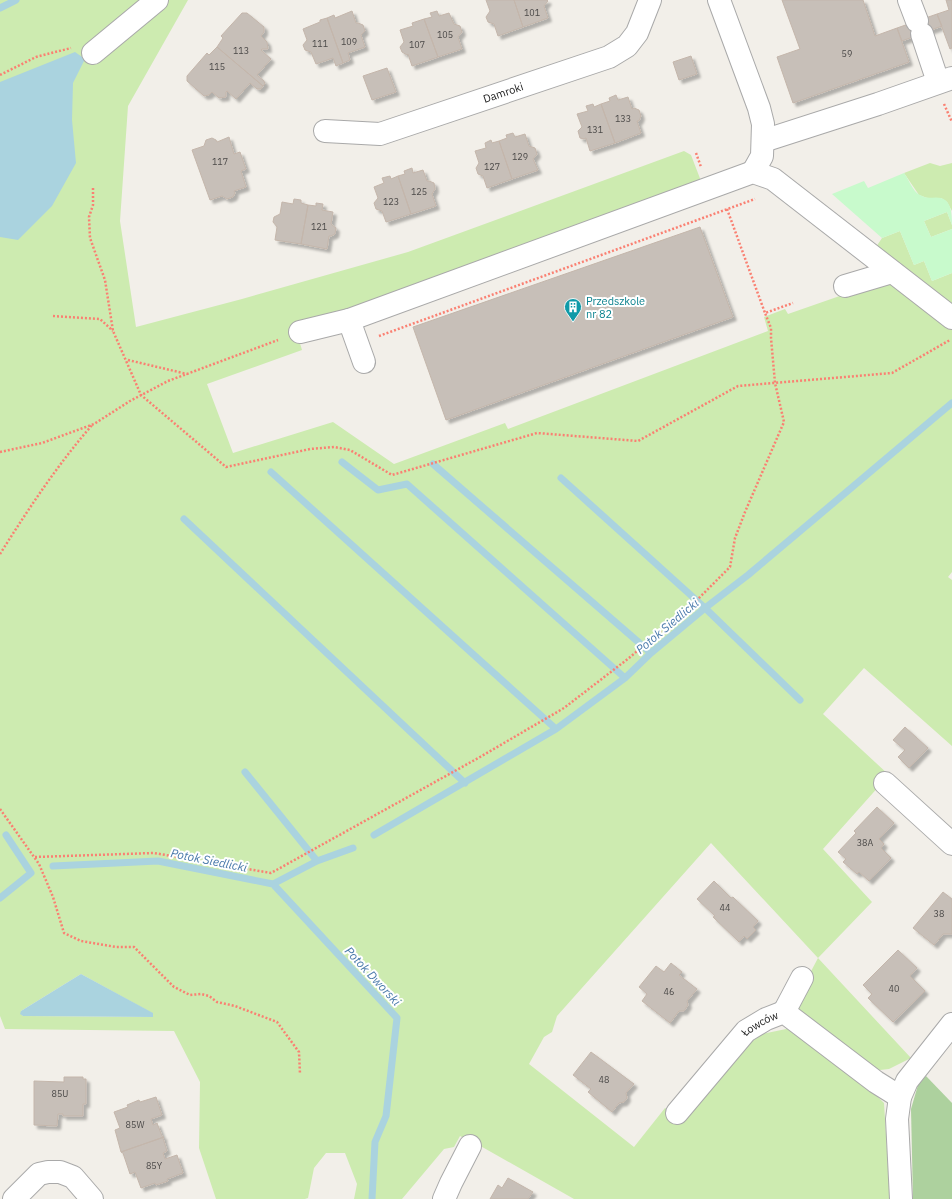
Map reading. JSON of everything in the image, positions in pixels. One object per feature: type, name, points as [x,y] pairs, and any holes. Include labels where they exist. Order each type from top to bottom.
[{"type":"street","points":[[93,53],[157,0]]},
{"type":"street","name":"Damroki","points":[[325,130],[380,134],[609,57],[627,46],[637,32],[650,0]]},
{"type":"street","points":[[719,0],[760,108],[763,124],[762,156],[753,172]]},
{"type":"street","points":[[763,141],[878,104],[944,87],[909,0]]},
{"type":"street","points":[[300,332],[349,320],[753,172],[773,179],[952,318]]},
{"type":"street","points":[[845,286],[892,272]]},
{"type":"street","points":[[349,320],[361,353]]},
{"type":"street","points":[[885,783],[952,844]]},
{"type":"street","points":[[784,1012],[802,978]]},
{"type":"street","name":"Łowców","points":[[677,1113],[746,1031],[766,1019],[784,1012],[876,1082],[900,1097]]},
{"type":"street","points":[[901,1199],[897,1119],[900,1097],[906,1081],[952,1024]]},
{"type":"street","points":[[444,1199],[470,1146]]},
{"type":"street","points":[[14,1199],[39,1174],[60,1172],[73,1177],[92,1199]]},
{"type":"path","points":[[0,75],[36,57],[80,45],[93,53]]},
{"type":"path","points":[[944,87],[952,122]]},
{"type":"path","points":[[696,153],[703,173]]},
{"type":"path","points":[[93,188],[93,205],[90,217],[90,238],[105,280],[114,331],[141,395],[226,467],[310,449],[334,447],[350,450],[392,475],[537,433],[638,441],[738,386],[892,374],[952,339]]},
{"type":"path","points":[[361,353],[588,260],[755,199]]},
{"type":"path","points":[[35,857],[154,853],[271,873],[480,757],[564,708],[629,658],[696,600],[730,567],[735,538],[784,422],[775,383],[771,328],[727,209]]},
{"type":"path","points":[[588,260],[590,265]]},
{"type":"path","points":[[765,313],[793,303]]},
{"type":"path","points":[[53,316],[100,319],[114,331]]},
{"type":"path","points":[[0,452],[42,442],[94,424],[141,395],[168,381],[300,332]]},
{"type":"path","points":[[127,360],[187,374]]},
{"type":"path","points":[[0,554],[45,485],[74,446],[94,424]]},
{"type":"path","points":[[0,809],[35,857],[53,897],[64,933],[81,942],[116,947],[134,947],[174,987],[190,995],[201,994],[209,996],[217,1002],[235,1006],[277,1022],[299,1052],[300,1074]]},
{"type":"green space","points":[[0,0],[188,0],[128,106],[120,221],[136,327],[408,252],[684,151],[691,155],[701,181],[456,272],[295,327],[302,350],[207,384],[233,453],[333,422],[394,464],[505,423],[508,429],[768,331],[764,317],[785,309],[788,314],[877,283],[888,284],[904,290],[952,326],[952,572],[948,577],[952,580],[952,746],[864,668],[823,714],[889,775],[823,849],[872,902],[818,958],[711,843],[557,1016],[552,1032],[544,1037],[529,1064],[634,1147],[665,1108],[679,1119],[747,1045],[762,1034],[791,1028],[870,1089],[884,1103],[890,1199],[574,1199],[460,1136],[454,1147],[444,1149],[402,1199],[354,1199],[357,1184],[345,1153],[326,1153],[314,1168],[308,1198],[216,1199],[199,1148],[200,1082],[174,1031],[5,1029],[0,1016]],"holes":[[[81,974],[152,1013],[153,1017],[23,1016],[21,1011]]]},
{"type":"green space","points":[[930,163],[940,166],[952,163],[952,211],[947,202],[941,198],[930,199],[919,195],[904,173]]},
{"type":"green space","points":[[904,173],[917,193],[926,197],[941,198],[947,202],[951,209],[952,225],[947,212],[924,221],[931,237],[952,229],[952,273],[932,281],[924,261],[914,265],[900,231],[882,238],[832,194],[864,181],[868,188]]},
{"type":"green space","points":[[947,212],[952,229],[931,237],[924,221]]},
{"type":"green space","points":[[900,231],[914,265],[924,261],[932,281],[952,273],[952,306],[876,247],[882,238]]},
{"type":"green space","points":[[818,958],[911,1058],[889,1069],[871,1071],[797,1013],[798,996]]},
{"type":"green space","points":[[926,1076],[952,1103],[952,1199],[913,1199],[911,1109],[918,1085]]},
{"type":"water","points":[[75,52],[85,59],[73,83],[72,120],[76,163],[52,206],[18,240],[0,237],[0,82]]},
{"type":"water","points":[[81,974],[153,1013],[153,1017],[23,1016],[20,1014],[21,1011]]},
{"type":"building","points":[[486,0],[514,0],[523,27],[498,36],[494,24],[488,22],[486,17],[490,11]]},
{"type":"building","points":[[514,0],[547,0],[548,1],[544,6],[548,18],[523,27]]},
{"type":"building","points":[[782,0],[863,0],[875,36],[897,28],[909,62],[793,103],[777,57],[800,49]]},
{"type":"building","points":[[946,0],[952,0],[952,48],[950,49],[937,14],[949,10]]},
{"type":"building","points":[[352,11],[356,23],[363,25],[365,31],[361,35],[365,47],[348,53],[350,60],[343,63],[327,18],[334,15],[335,18]]},
{"type":"building","points":[[437,11],[439,16],[449,13],[454,24],[460,26],[462,32],[458,37],[462,49],[438,57],[424,19],[432,17],[430,13]]},
{"type":"building","points":[[242,13],[247,13],[264,27],[264,32],[261,36],[267,42],[268,49],[261,50],[271,59],[257,75],[264,81],[265,84],[263,86],[217,47],[223,38],[221,36]]},
{"type":"building","points":[[937,14],[942,26],[902,41],[897,28]]},
{"type":"building","points":[[327,18],[343,63],[336,66],[333,58],[316,64],[311,52],[305,50],[303,45],[307,40],[303,29]]},
{"type":"building","points":[[424,19],[438,57],[412,66],[408,54],[407,55],[402,52],[400,47],[404,42],[400,30],[413,26],[412,23]]},
{"type":"building","points":[[217,47],[263,86],[261,89],[257,89],[250,83],[236,99],[227,91],[226,97],[219,98],[212,92],[209,95],[204,96],[187,81],[187,76],[207,53],[209,55]]},
{"type":"building","points":[[691,56],[697,74],[679,80],[673,62]]},
{"type":"building","points":[[387,68],[396,92],[372,100],[363,76]]},
{"type":"building","points":[[616,95],[618,100],[628,97],[632,109],[634,108],[639,110],[641,116],[639,121],[637,121],[641,133],[615,143],[601,104],[610,101],[609,98]]},
{"type":"building","points":[[593,104],[594,107],[601,104],[615,143],[590,151],[586,138],[580,138],[578,131],[582,127],[577,114],[588,111],[586,106]]},
{"type":"building","points":[[513,133],[515,137],[525,134],[529,146],[535,148],[537,154],[533,159],[538,170],[512,179],[499,141],[507,138],[506,135]]},
{"type":"building","points":[[229,137],[234,154],[240,152],[246,169],[241,171],[246,187],[234,191],[235,193],[233,197],[227,199],[222,196],[210,200],[192,150],[204,146],[206,140],[212,138],[217,142]]},
{"type":"building","points":[[491,140],[492,143],[499,141],[512,179],[487,188],[483,176],[478,174],[476,168],[479,163],[475,151],[486,148],[485,143]]},
{"type":"building","points":[[412,168],[413,173],[423,170],[427,181],[434,183],[435,189],[432,194],[436,206],[411,214],[398,176],[405,174],[404,171]]},
{"type":"building","points":[[390,176],[391,179],[398,176],[411,214],[386,222],[382,211],[376,209],[374,203],[378,198],[374,187],[384,183],[382,178]]},
{"type":"building","points":[[294,199],[301,200],[301,203],[308,205],[301,244],[275,240],[277,227],[273,222],[274,217],[280,214],[282,202],[293,204]]},
{"type":"building","points":[[316,203],[323,204],[322,210],[333,212],[331,224],[336,228],[335,234],[329,236],[327,249],[301,244],[308,205],[316,206]]},
{"type":"building","name":"Przedszkole nr 82","points":[[700,227],[733,317],[446,420],[413,327]]},
{"type":"building","points":[[905,727],[928,748],[909,768],[898,757],[905,750],[893,740]]},
{"type":"building","points":[[877,807],[894,823],[879,839],[884,844],[881,848],[891,858],[869,881],[859,872],[857,874],[843,862],[846,859],[838,852],[856,833],[854,831]]},
{"type":"building","points":[[714,881],[758,921],[753,927],[756,930],[747,939],[744,936],[739,942],[697,899]]},
{"type":"building","points":[[943,892],[952,899],[952,934],[943,934],[934,945],[913,928]]},
{"type":"building","points":[[898,950],[917,968],[910,976],[925,991],[893,1022],[868,998],[872,994],[863,985]]},
{"type":"building","points":[[671,963],[682,972],[679,975],[697,989],[687,1001],[688,1005],[684,1011],[679,1011],[670,1023],[642,1001],[647,994],[639,987],[656,966],[664,972]]},
{"type":"building","points":[[591,1052],[634,1084],[626,1093],[627,1098],[624,1102],[619,1103],[612,1112],[588,1092],[591,1089],[573,1075]]},
{"type":"building","points":[[64,1077],[83,1077],[83,1079],[86,1079],[86,1104],[83,1104],[83,1116],[63,1116],[63,1114],[58,1114],[57,1126],[34,1125],[34,1081],[64,1082]]},
{"type":"building","points":[[156,1097],[162,1115],[151,1119],[153,1125],[157,1123],[162,1136],[164,1137],[121,1152],[115,1130],[120,1128],[114,1112],[128,1107],[127,1105],[139,1100],[140,1102]]},
{"type":"building","points":[[164,1137],[167,1151],[163,1153],[165,1159],[177,1155],[183,1173],[167,1179],[168,1181],[156,1185],[155,1183],[141,1188],[135,1172],[130,1174],[123,1153],[121,1152]]},
{"type":"building","points":[[508,1178],[533,1192],[528,1199],[490,1199],[498,1185],[502,1188]]},
{"type":"waterway","points":[[0,8],[16,0]]},
{"type":"waterway","name":"Potok Siedlicki","points":[[374,835],[556,729],[625,678],[651,653],[705,608],[748,575],[952,403]]},
{"type":"waterway","points":[[342,462],[378,490],[407,484],[625,678]]},
{"type":"waterway","points":[[433,464],[651,653]]},
{"type":"waterway","points":[[271,472],[556,729]]},
{"type":"waterway","points":[[561,478],[705,608],[800,700]]},
{"type":"waterway","points":[[184,519],[465,783]]},
{"type":"waterway","points":[[245,772],[317,861]]},
{"type":"waterway","name":"Potok Siedlicki","points":[[0,898],[31,873],[6,835]]},
{"type":"waterway","name":"Potok Siedlicki","points":[[53,866],[158,861],[273,884],[317,861],[353,848]]},
{"type":"waterway","name":"Potok Dworski","points":[[273,884],[397,1018],[386,1116],[375,1142],[372,1199]]},
{"type":"place","name":"Przedszkole nr 82","points":[[573,322]]}]
